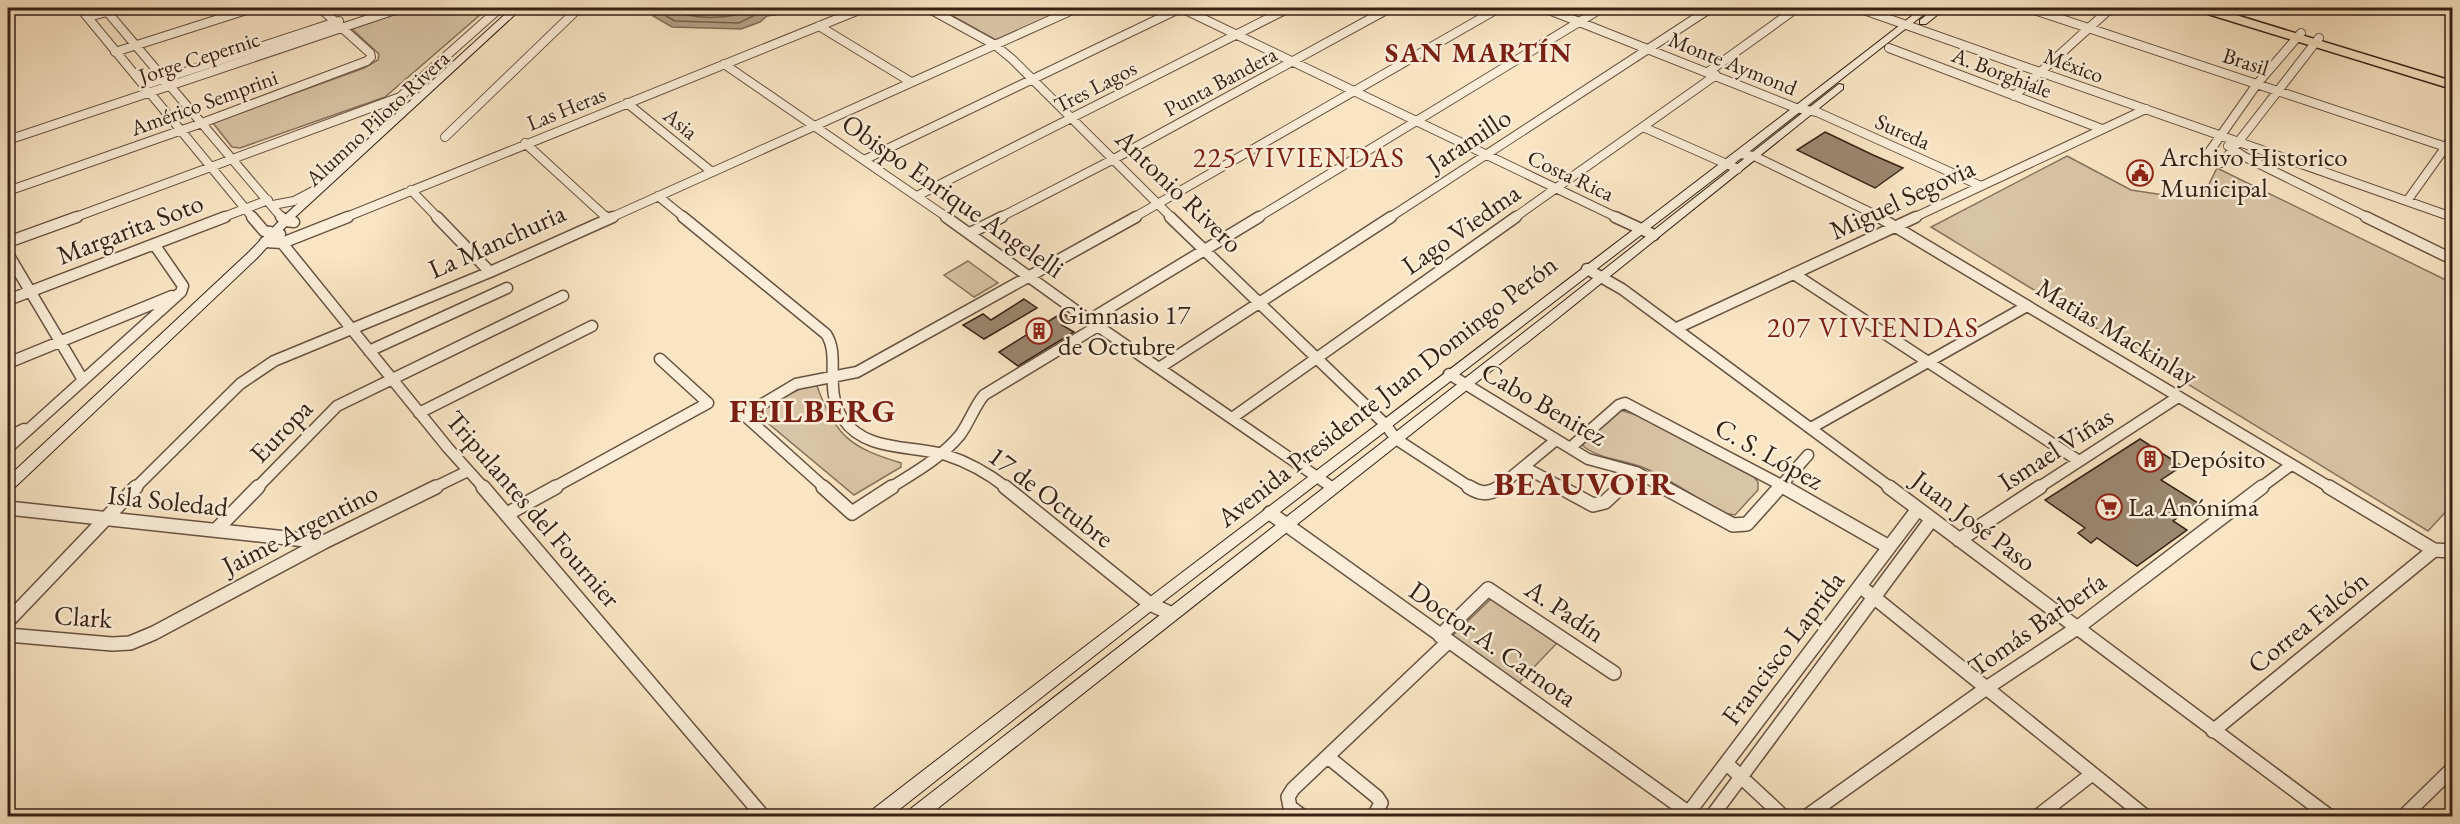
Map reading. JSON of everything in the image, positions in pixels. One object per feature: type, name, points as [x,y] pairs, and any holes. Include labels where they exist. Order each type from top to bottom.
[{"type":"highway","points":[[2202,8],[2452,79]]},
{"type":"highway","points":[[2218,8],[2299,35]]},
{"type":"highway","points":[[2318,40],[2452,85]]},
{"type":"main road","name":"Alumno Piloto Rivera","points":[[8,485],[253,255],[274,239],[322,187],[516,8]]},
{"type":"main road","name":"Alumno Piloto Rivera","points":[[290,222],[526,8]]},
{"type":"main road","name":"Avenida Presidente Juan Domingo Perón","points":[[915,816],[1755,156],[1889,48],[1927,8]]},
{"type":"main road","name":"Avenida Presidente Juan Domingo Perón","points":[[878,816],[1150,604],[1727,164],[1797,108],[1910,26],[1941,8]]},
{"type":"street","points":[[80,8],[115,52],[148,88]]},
{"type":"street","points":[[88,17],[106,10],[122,8]]},
{"type":"street","points":[[115,52],[253,8]]},
{"type":"street","points":[[320,8],[339,25]]},
{"type":"street","name":"Jorge Cepernic","points":[[339,25],[379,8]]},
{"type":"street","name":"Jorge Cepernic","points":[[8,140],[148,88],[339,25],[401,8]]},
{"type":"street","points":[[8,242],[400,97],[500,8]]},
{"type":"street","points":[[445,137],[579,8]]},
{"type":"street","name":"Las Heras","points":[[274,239],[411,190],[864,8]]},
{"type":"street","name":"Antonio Rivero","points":[[928,8],[994,45],[1032,78],[1112,160],[1205,247],[1316,359],[1385,424],[1396,439]]},
{"type":"street","name":"La Manchuria","points":[[8,621],[105,518],[255,372],[274,361],[490,272],[1077,8]]},
{"type":"street","points":[[864,160],[1181,8]]},
{"type":"street","name":"Costa Rica","points":[[1181,8],[1654,235]]},
{"type":"street","name":"Tres Lagos","points":[[917,196],[1289,8]]},
{"type":"street","name":"Punta Bandera","points":[[970,233],[1112,160],[1390,8]]},
{"type":"street","points":[[1499,8],[1158,204],[857,372],[796,384],[744,415],[852,513],[943,454],[962,432],[975,406],[984,395],[1205,247],[1602,8]]},
{"type":"street","name":"Monte Aymond","points":[[1544,8],[1809,111]]},
{"type":"street","name":"Jaramillo","points":[[1158,368],[1711,8]]},
{"type":"street","name":"Lago Viedma","points":[[1232,418],[1643,127],[1797,8]]},
{"type":"street","name":"México","points":[[1858,8],[2452,217]]},
{"type":"street","name":"Brasil","points":[[2028,8],[2450,148]]},
{"type":"street","points":[[2014,96],[2111,8]]},
{"type":"street","points":[[106,10],[290,222]]},
{"type":"street","name":"Américo Semprini","points":[[8,191],[202,123],[367,61],[371,57],[370,53],[339,25]]},
{"type":"street","points":[[819,26],[911,82]]},
{"type":"street","points":[[2299,35],[2257,84],[2206,155],[2207,158],[2222,163],[2318,40]]},
{"type":"street","name":"A. Borghiale","points":[[1889,48],[2102,129]]},
{"type":"street","name":"Obispo Enrique Angelelli","points":[[724,64],[917,196],[1093,323],[1333,488]]},
{"type":"street","name":"Tripulantes del Fournier","points":[[148,88],[264,231],[274,239],[351,328],[419,413],[763,816]]},
{"type":"street","name":"Asia","points":[[627,103],[712,172]]},
{"type":"street","name":"Miguel Segovia","points":[[1677,328],[2145,109]]},
{"type":"street","name":"Sureda","points":[[1809,111],[1817,112],[1981,186]]},
{"type":"street","points":[[1643,127],[1738,169]]},
{"type":"street","points":[[2221,136],[2233,150],[2452,259]]},
{"type":"street","points":[[2407,201],[2450,148],[2452,138]]},
{"type":"street","points":[[525,143],[608,219]]},
{"type":"street","name":"Matias Mackinlay","points":[[1740,154],[1755,156],[1896,225],[2434,550],[2452,551]]},
{"type":"street","name":"Margarita Soto","points":[[8,300],[246,208],[271,202],[294,201],[322,187]]},
{"type":"street","points":[[411,190],[490,272]]},
{"type":"street","name":"17 de Octubre","points":[[658,196],[820,327],[828,337],[833,350],[830,379],[841,418],[849,428],[864,437],[943,454],[975,467],[1000,483],[1150,604],[1172,615]]},
{"type":"street","points":[[8,448],[181,292],[183,286],[154,244]]},
{"type":"street","points":[[8,254],[83,380]]},
{"type":"street","name":"Juan José Paso","points":[[1587,269],[1622,289],[1677,328],[2329,816]]},
{"type":"street","points":[[1794,274],[2079,461]]},
{"type":"street","points":[[369,351],[507,288]]},
{"type":"street","points":[[8,363],[181,292]]},
{"type":"street","name":"Europa","points":[[216,530],[337,406],[564,297]]},
{"type":"street","points":[[1811,429],[2027,306]]},
{"type":"street","points":[[419,413],[592,326]]},
{"type":"street","points":[[507,514],[708,403],[660,359]]},
{"type":"street","name":"Cabo Benitez","points":[[1449,374],[1570,448],[1601,464],[1636,472],[1733,525],[1747,524],[1781,485]]},
{"type":"street","name":"Ismael Viñas","points":[[1959,540],[2178,397]]},
{"type":"street","name":"C. S. López","points":[[1570,448],[1619,405],[1626,403],[1781,485],[1889,547]]},
{"type":"street","points":[[8,437],[33,426]]},
{"type":"street","points":[[1396,439],[1478,492],[1488,493],[1497,489],[1556,440]]},
{"type":"street","points":[[1781,485],[1808,455]]},
{"type":"street","name":"Tomás Barbería","points":[[1807,816],[1988,687],[2077,628],[2291,465]]},
{"type":"street","points":[[1524,467],[1593,505],[1605,502],[1636,472]]},
{"type":"street","name":"Jaime Argentino","points":[[154,633],[324,542],[468,471]]},
{"type":"street","name":"Isla Soledad","points":[[8,508],[324,542]]},
{"type":"street","name":"Francisco Laprida","points":[[1688,815],[1918,509]]},
{"type":"street","name":"Doctor A. Carnota","points":[[1270,513],[1688,815]]},
{"type":"street","name":"Francisco Laprida","points":[[1712,816],[1932,519]]},
{"type":"street","name":"Correa Falcón","points":[[2213,731],[2434,550]]},
{"type":"street","points":[[1860,586],[2145,816]]},
{"type":"street","name":"A. Padín","points":[[1444,639],[1488,589],[1614,673]]},
{"type":"street","name":"Clark","points":[[8,636],[112,644],[130,643],[154,633]]},
{"type":"street","points":[[1302,816],[1290,807],[1288,797],[1293,789],[1328,757],[1444,639]]},
{"type":"street","points":[[1328,757],[1377,797],[1381,803],[1374,816]]},
{"type":"street","points":[[1726,763],[1783,816]]},
{"type":"street","points":[[2403,816],[2452,770]]},
{"type":"street","points":[[2038,816],[2092,774]]},
{"type":"shaded area","points":[[411,8],[488,8],[385,97],[240,148],[232,147],[213,123],[364,68],[378,60],[379,54],[352,29]]},
{"type":"shaded area","points":[[938,8],[1069,8],[996,40]]},
{"type":"shaded area","points":[[2067,156],[2131,190],[2177,197],[2204,194],[2217,168],[2452,283],[2452,505],[2428,531],[1931,227]]},
{"type":"shaded area","points":[[968,261],[998,283],[974,297],[944,275]]},
{"type":"shaded area","points":[[809,384],[817,386],[831,417],[847,438],[869,452],[901,463],[901,467],[854,495],[758,415],[762,409]]},
{"type":"shaded area","points":[[1620,410],[1640,416],[1754,477],[1758,482],[1758,490],[1735,515],[1723,513],[1649,470],[1598,455],[1583,446],[1583,443]]},
{"type":"shaded area","points":[[1492,598],[1558,642],[1518,684],[1451,637]]},
{"type":"water","points":[[653,8],[798,8],[787,13],[767,16],[760,22],[741,29],[672,27],[653,16],[655,9]]},
{"type":"building","points":[[1825,132],[1903,168],[1875,188],[1797,150]]},
{"type":"building","points":[[1024,299],[1037,308],[984,339],[963,325],[983,314],[991,320]]},
{"type":"building","points":[[1062,313],[1072,319],[1062,325],[1074,332],[1018,366],[999,352]]},
{"type":"building","name":"La Anónima","points":[[2140,439],[2182,466],[2161,480],[2198,503],[2173,521],[2187,530],[2137,566],[2097,538],[2091,543],[2078,533],[2085,528],[2045,500]]},
{"type":"place","name":"Archivo Historico Municipal","points":[[2140,173]]},
{"type":"place","name":"Gimnasio 17 de Octubre","points":[[1039,331]]},
{"type":"place","name":"Depósito","points":[[2150,459]]},
{"type":"place","name":"La Anónima","points":[[2109,507]]},
{"type":"district","name":"SAN MARTÍN","points":[[1479,53]]},
{"type":"district","name":"225 VIVIENDAS","points":[[1299,157]]},
{"type":"district","name":"207 VIVIENDAS","points":[[1873,327]]},
{"type":"district","name":"FEILBERG","points":[[813,410]]},
{"type":"district","name":"BEAUVOIR","points":[[1585,483]]}]
